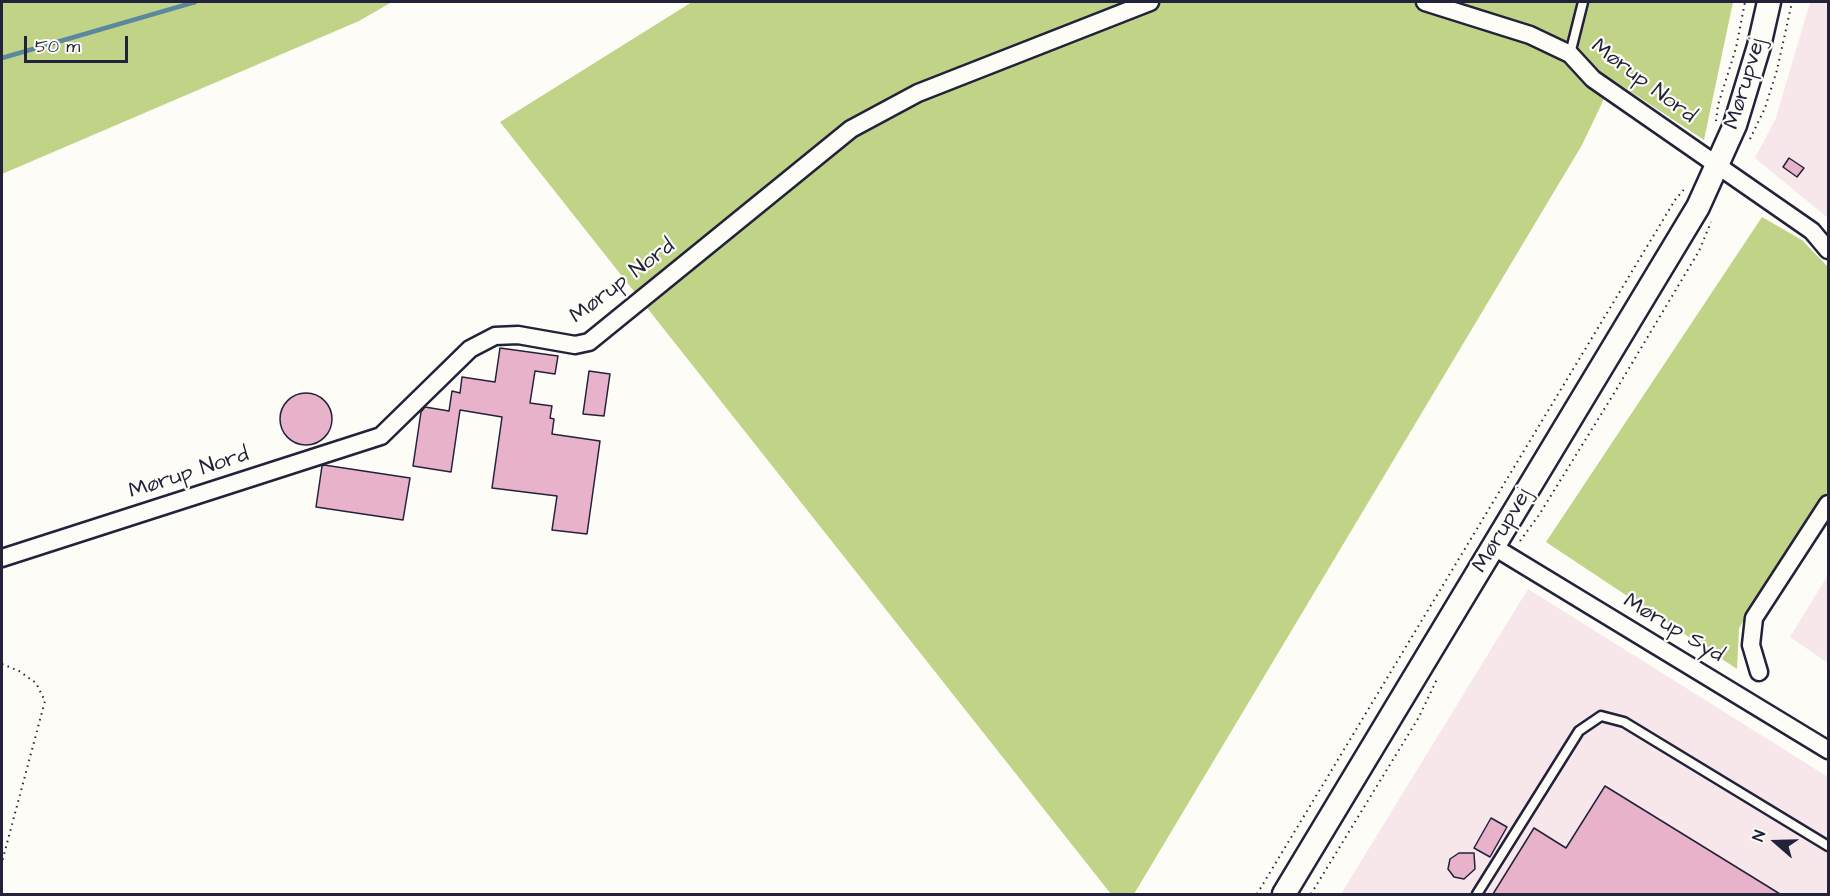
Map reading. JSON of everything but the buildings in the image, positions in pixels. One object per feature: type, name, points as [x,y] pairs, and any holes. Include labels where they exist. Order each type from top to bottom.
[{"type":"street","name":"Mørup Nord","points":[[2,558],[381,436],[470,349],[495,336],[518,335],[575,345],[589,342],[851,129],[918,93],[1150,2]]},
{"type":"street","name":"Mørup Nord","points":[[1425,2],[1530,35],[1570,54],[1593,79],[1719,166]]},
{"type":"street","name":"Mørupvej","points":[[1284,894],[1674,249],[1719,166],[1749,83],[1769,2]]},
{"type":"street","points":[[1719,166],[1812,231],[1828,250]]},
{"type":"street","points":[[1760,672],[1751,645],[1754,618],[1828,504]]},
{"type":"street","name":"Mørup Syd","points":[[1494,547],[1828,750]]},
{"type":"lane","name":"Mørup Nord","points":[[1570,54],[1583,2]]},
{"type":"lane","points":[[1477,894],[1579,731],[1601,716],[1624,722],[1828,846]]},
{"type":"path","points":[[1715,126],[1718,105],[1736,48],[1745,2]]},
{"type":"path","points":[[1257,894],[1676,200],[1688,185]]},
{"type":"path","points":[[2,664],[19,671],[36,683],[45,701],[2,862]]},
{"type":"shaded area","points":[[1810,2],[1828,2],[1828,218],[1755,158],[1776,118]]},
{"type":"shaded area","points":[[1828,575],[1828,663],[1790,637]]},
{"type":"shaded area","points":[[1528,589],[1828,777],[1828,894],[1341,894]]},
{"type":"green space","points":[[2,2],[392,2],[359,21],[2,174]]},
{"type":"green space","points":[[692,2],[1733,2],[1704,140],[1613,80],[1582,145],[1134,894],[1111,894],[500,122]]},
{"type":"green space","points":[[1762,217],[1802,240],[1828,267],[1828,490],[1739,628],[1737,669],[1546,542]]},
{"type":"waterway","points":[[2,58],[195,2]]}]
